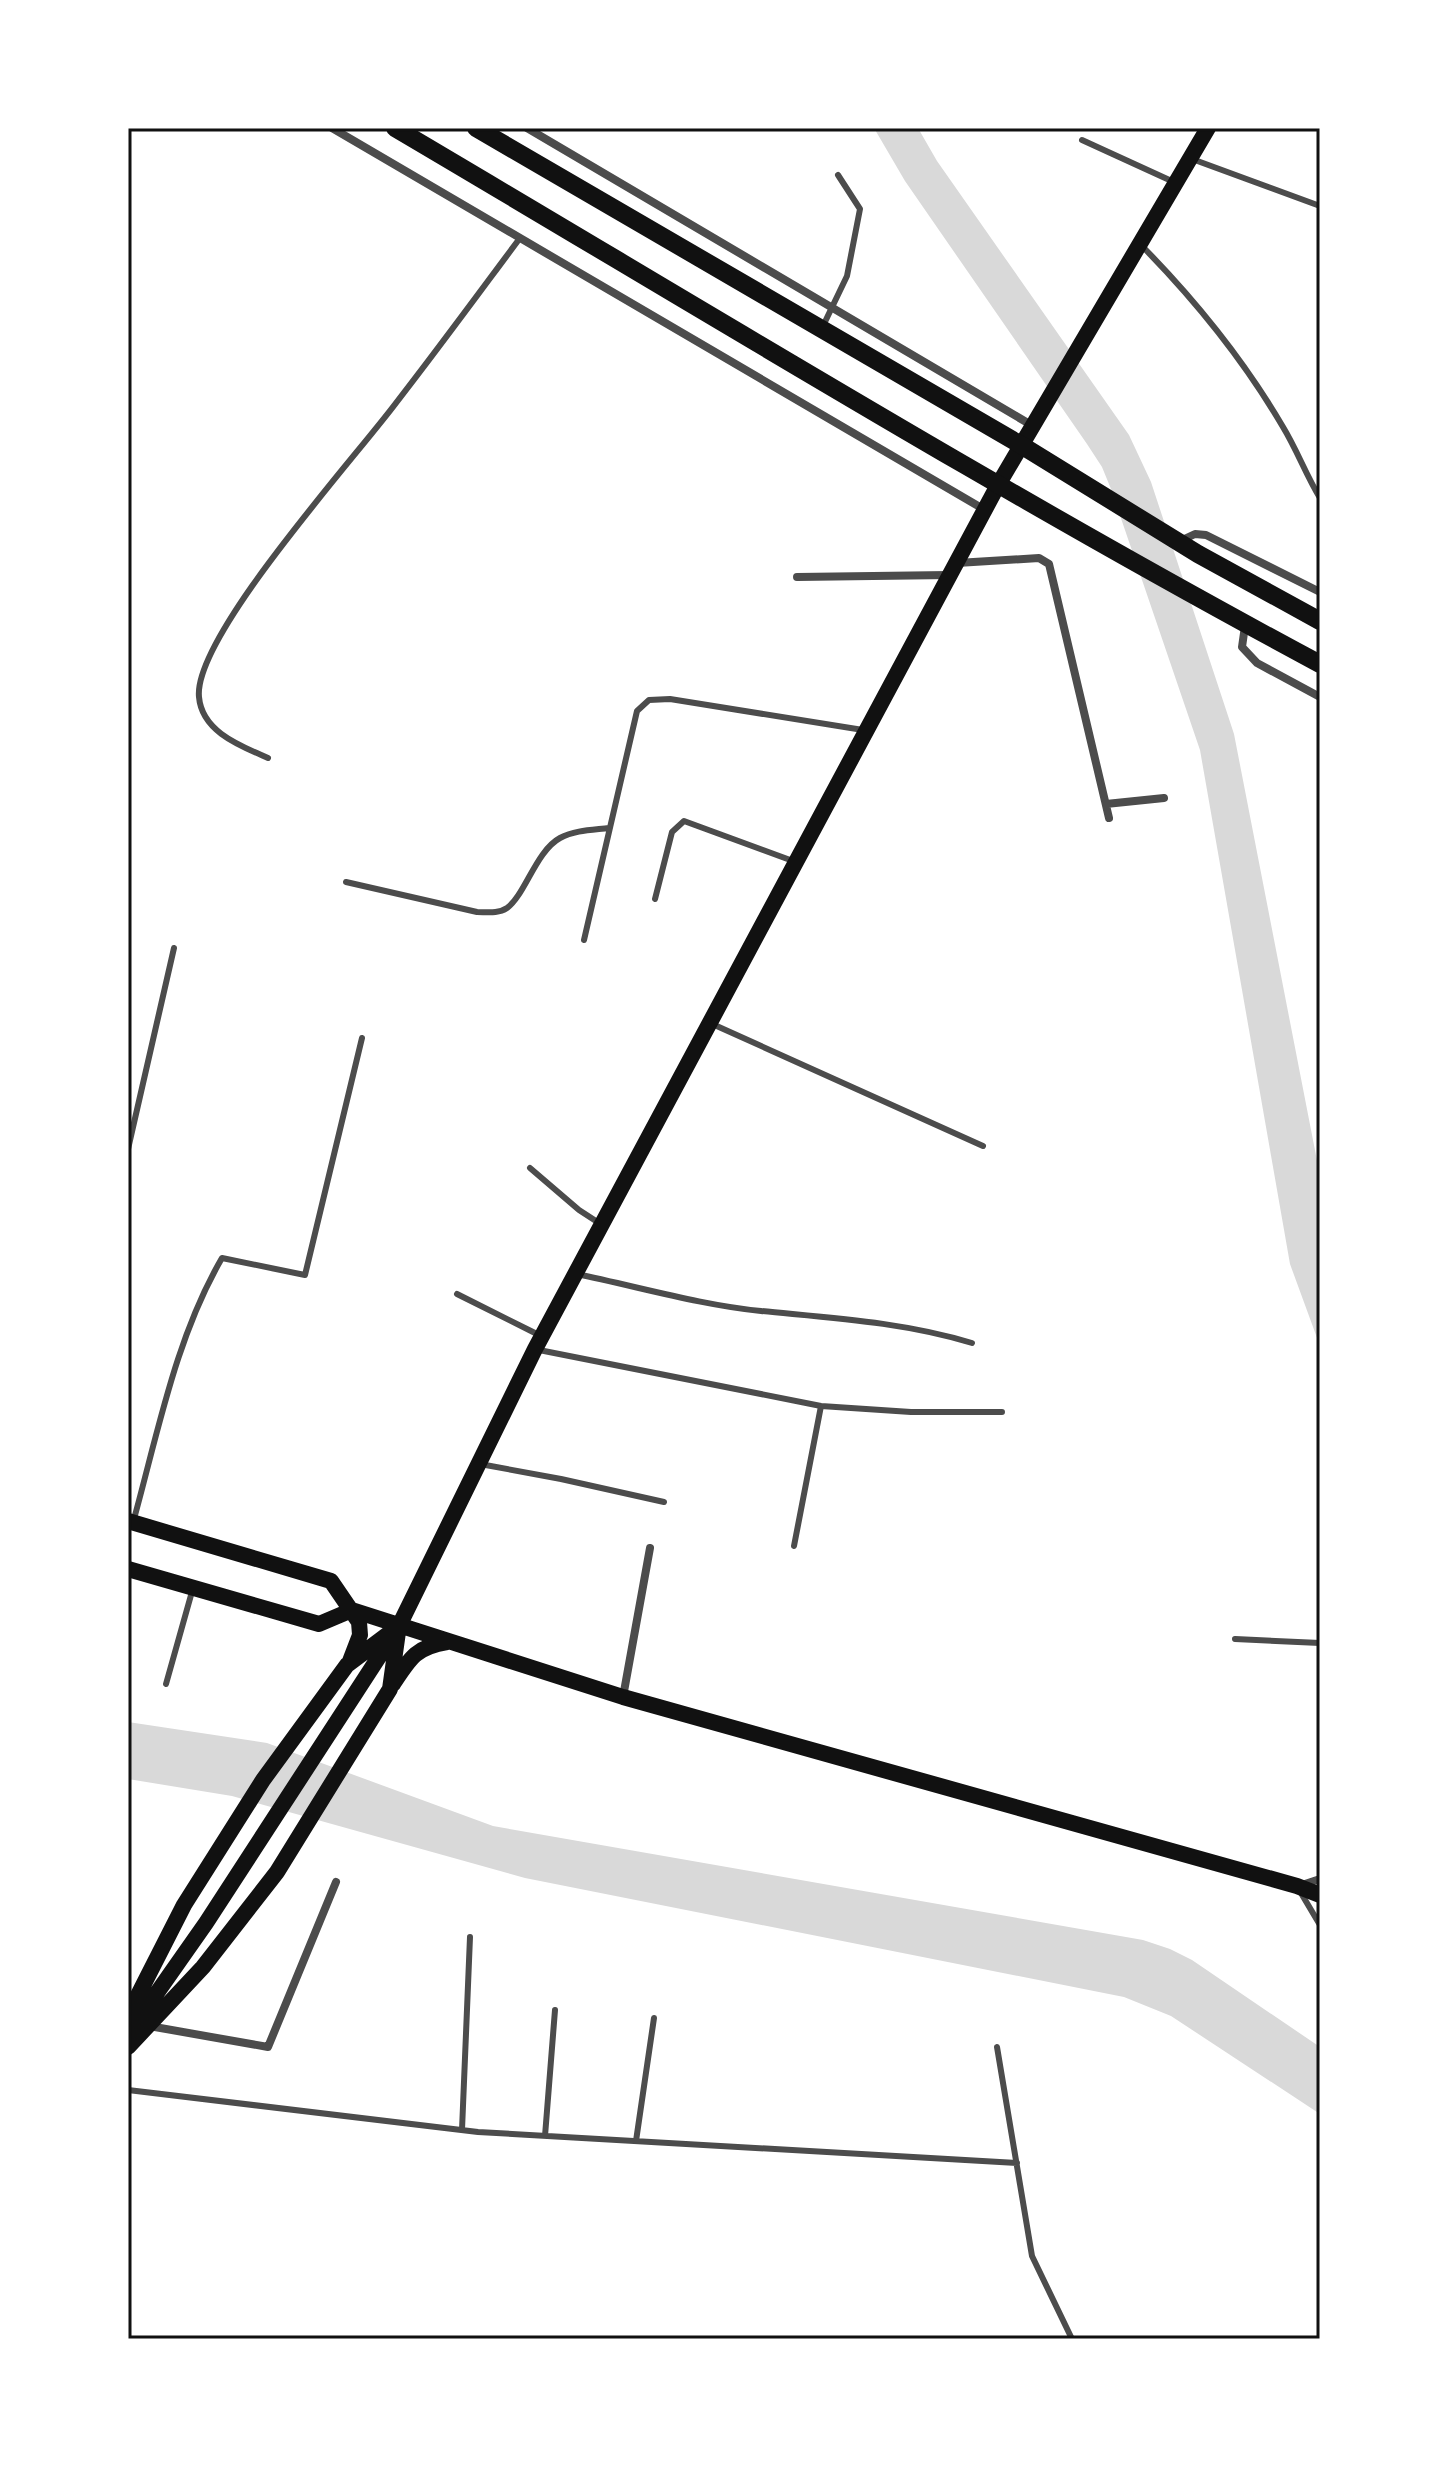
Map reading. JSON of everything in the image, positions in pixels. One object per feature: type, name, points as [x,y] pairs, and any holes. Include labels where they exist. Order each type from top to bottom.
[{"type":"highway","points":[[395,128],[998,485],[1193,597],[1320,664]]},
{"type":"highway","points":[[476,128],[1021,445],[1198,554],[1320,621]]},
{"type":"main road","points":[[128,2034],[206,1923],[399,1626],[539,1343],[998,485],[1208,128]]},
{"type":"main road","points":[[128,2015],[184,1905],[297,1733],[347,1665],[360,1635],[359,1622],[331,1581],[131,1522]]},
{"type":"main road","points":[[128,1569],[319,1624],[352,1610],[623,1697],[1320,1895]]},
{"type":"main road","points":[[347,1665],[399,1626]]},
{"type":"main road","points":[[390,1689],[399,1626]]},
{"type":"main road","points":[[128,2047],[203,1967],[277,1872],[390,1689],[418,1651],[427,1645],[449,1642]]},
{"type":"street","points":[[332,128],[985,510]]},
{"type":"street","points":[[527,128],[832,309],[1036,419]]},
{"type":"street","points":[[1178,542],[1195,534],[1206,535],[1320,592]]},
{"type":"street","points":[[797,577],[953,569],[1039,558],[1049,564],[1109,818]]},
{"type":"street","points":[[1245,624],[1242,647],[1257,663],[1320,697]]},
{"type":"street","points":[[1106,804],[1164,798]]},
{"type":"street","points":[[623,1697],[650,1548]]},
{"type":"street","points":[[1297,1886],[1320,1879]]},
{"type":"street","points":[[148,2025],[268,2047],[336,1882]]},
{"type":"lane","points":[[1082,140],[1176,183]]},
{"type":"lane","points":[[1190,159],[1320,206]]},
{"type":"lane","points":[[822,329],[847,276],[860,209],[838,175]]},
{"type":"lane","points":[[268,758],[222,735],[203,713],[199,697],[207,660],[222,630],[296,528],[395,405],[520,238]]},
{"type":"lane","points":[[1140,244],[1209,323],[1264,395],[1320,498]]},
{"type":"lane","points":[[584,940],[637,711],[649,700],[670,699],[866,731]]},
{"type":"lane","points":[[655,899],[672,832],[684,821],[796,862]]},
{"type":"lane","points":[[346,882],[477,912],[496,912],[509,907],[543,854],[557,839],[577,831],[609,828]]},
{"type":"lane","points":[[128,1149],[174,948]]},
{"type":"lane","points":[[710,1023],[983,1146]]},
{"type":"lane","points":[[131,1522],[172,1376],[205,1287],[222,1258],[305,1275],[362,1038]]},
{"type":"lane","points":[[530,1168],[579,1210],[602,1225]]},
{"type":"lane","points":[[576,1274],[759,1311],[808,1313],[914,1328],[972,1343]]},
{"type":"lane","points":[[457,1294],[539,1343],[821,1406],[911,1412],[1002,1412]]},
{"type":"lane","points":[[794,1546],[821,1406]]},
{"type":"lane","points":[[480,1464],[664,1502]]},
{"type":"lane","points":[[166,1684],[193,1588]]},
{"type":"lane","points":[[1235,1639],[1320,1643]]},
{"type":"lane","points":[[1297,1886],[1320,1925]]},
{"type":"lane","points":[[462,2130],[470,1937]]},
{"type":"lane","points":[[545,2136],[555,2010]]},
{"type":"lane","points":[[636,2141],[654,2018]]},
{"type":"lane","points":[[997,2047],[1032,2256],[1072,2339]]},
{"type":"lane","points":[[128,2090],[462,2130],[1017,2163]]},
{"type":"shaded area","points":[[874,128],[918,128],[937,161],[1129,435],[1151,482],[1234,734],[1320,1176],[1320,1346],[1290,1264],[1200,750],[1111,489],[1102,467],[1087,444],[905,181]]},
{"type":"shaded area","points":[[128,1722],[267,1743],[493,1826],[1143,1940],[1192,1960],[1320,2047],[1320,2114],[1171,2016],[1124,1997],[525,1878],[232,1796],[128,1779]]}]
